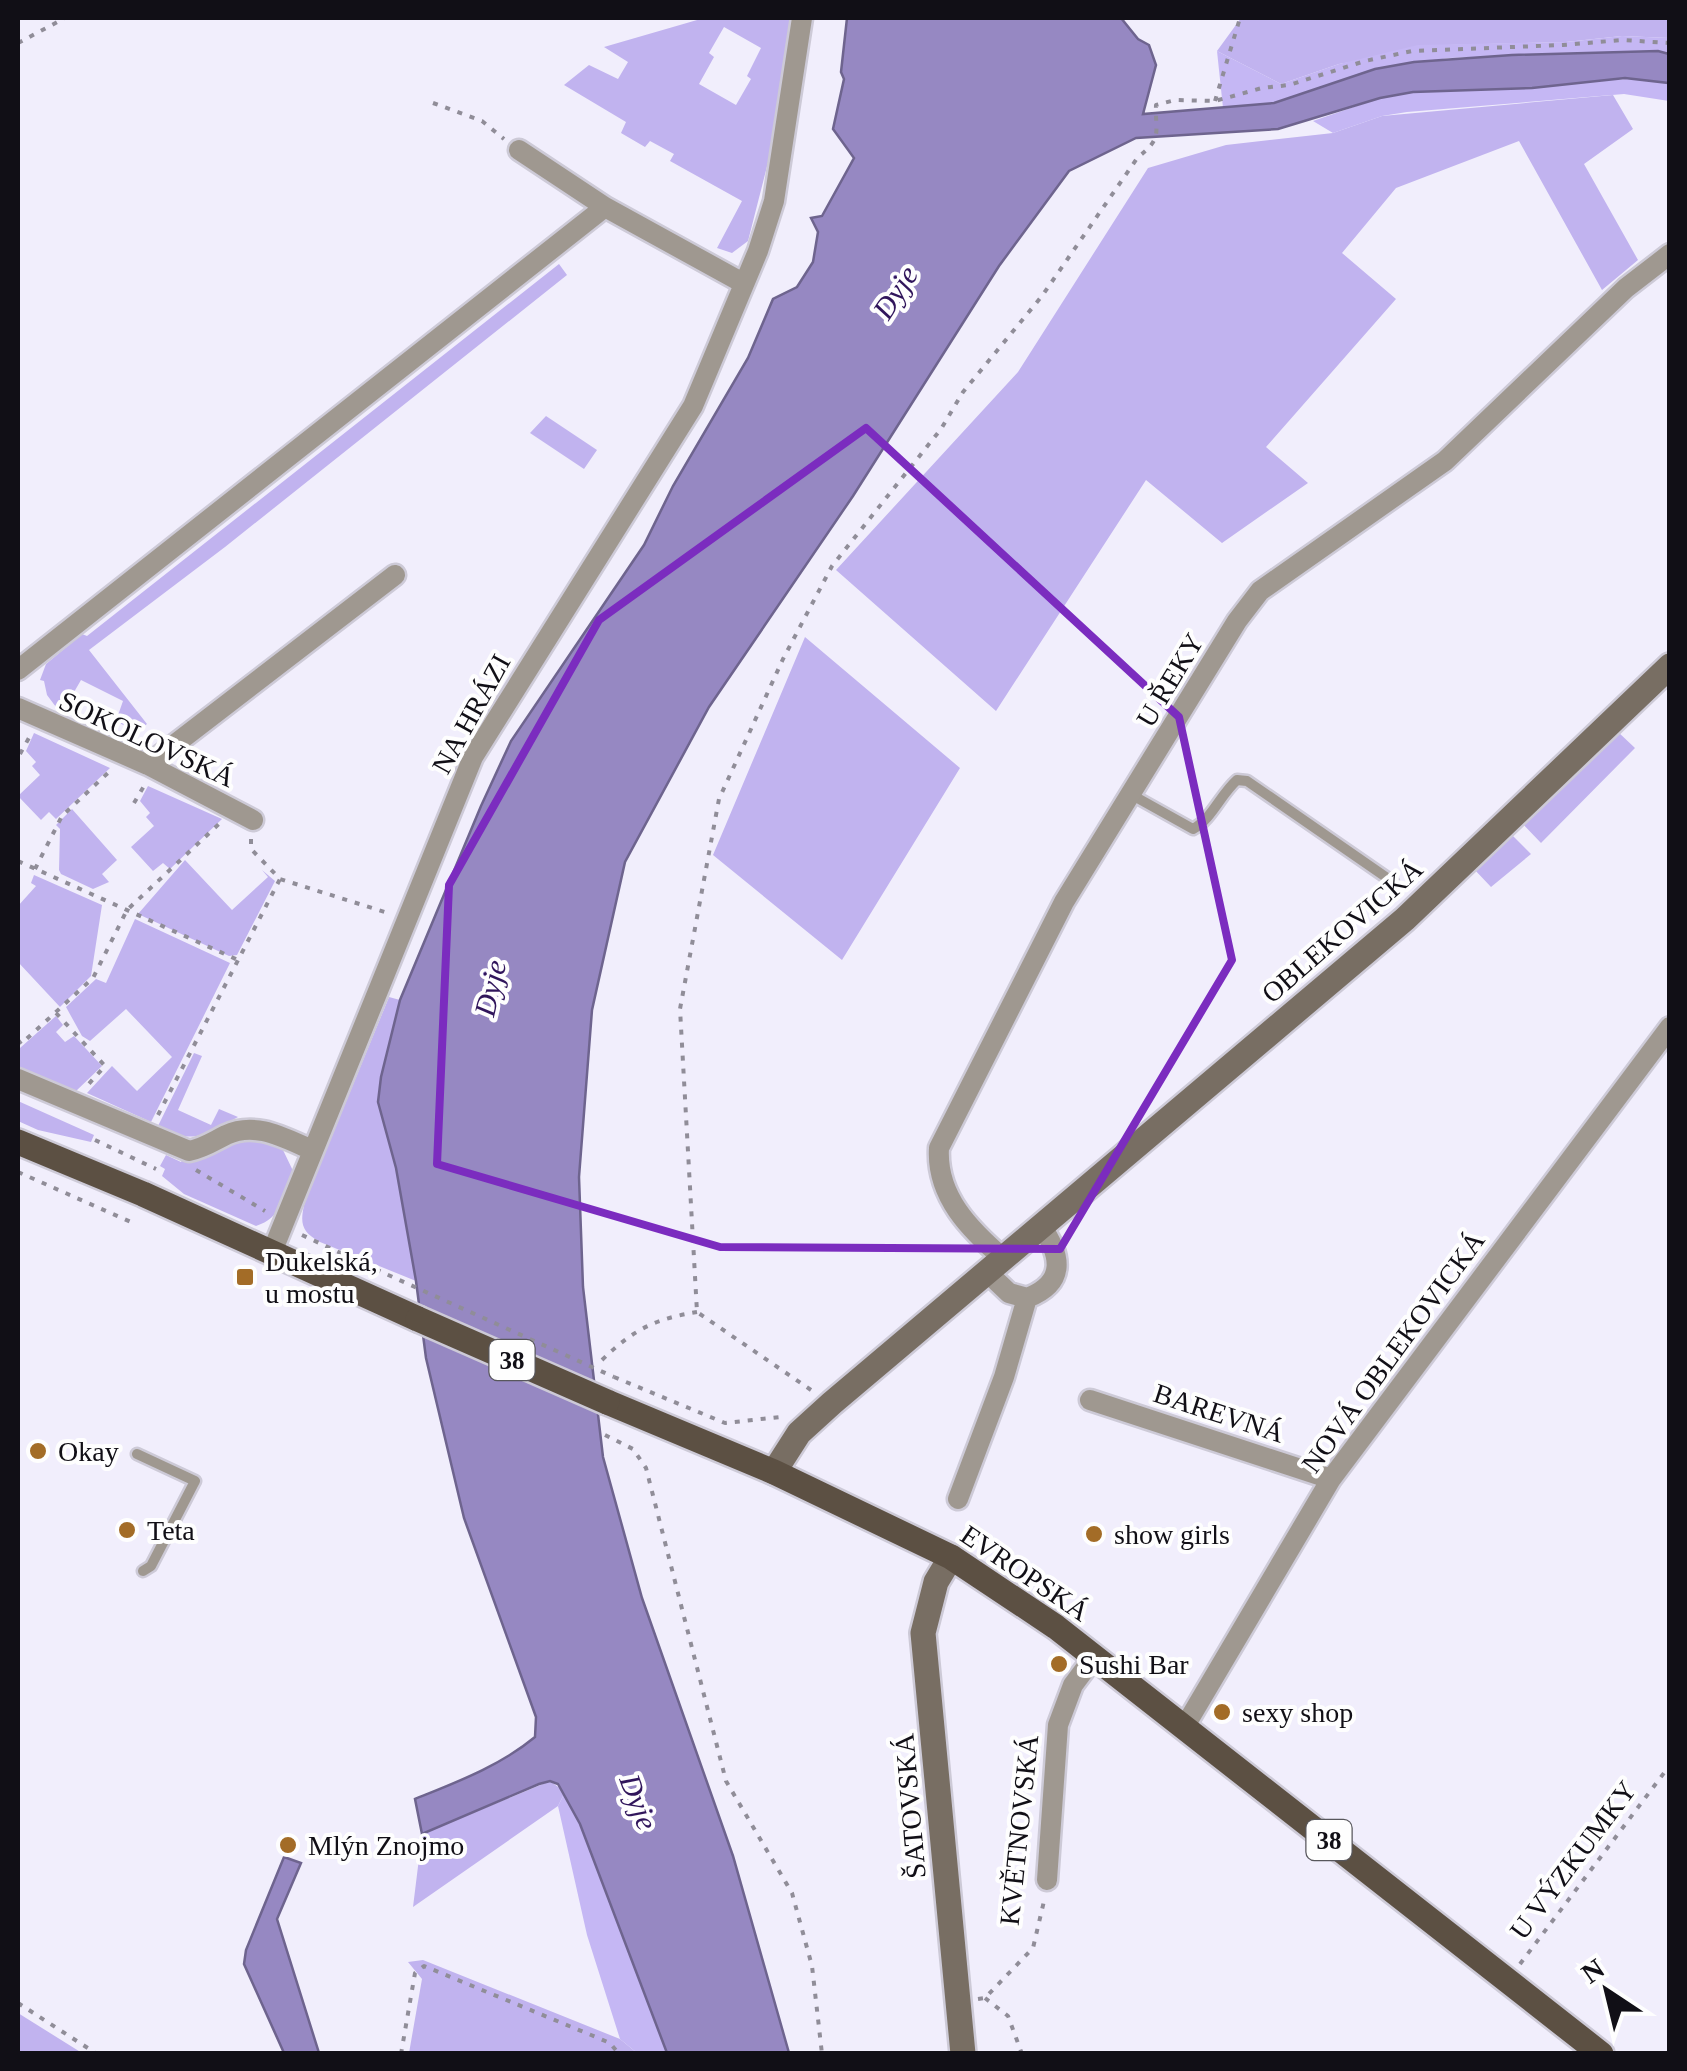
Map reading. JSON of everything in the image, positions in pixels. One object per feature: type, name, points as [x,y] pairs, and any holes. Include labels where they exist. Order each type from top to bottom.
[{"type":"main road","name":"38","points":[[18,1142],[272,1252]]},
{"type":"main road","name":"EVROPSKÁ","points":[[272,1252],[774,1472],[951,1558],[1056,1628],[1185,1726],[1601,2054]]},
{"type":"street","name":"NA HRÁZI","points":[[272,1252],[472,757],[694,406],[774,201],[802,18]]},
{"type":"street","points":[[519,150],[605,207],[743,284]]},
{"type":"street","points":[[18,670],[605,207]]},
{"type":"street","name":"U ŘEKY","points":[[996,1266],[958,1214],[938,1164],[939,1148],[1064,902],[1237,621],[1260,591],[1445,461],[1626,288],[1670,254]]},
{"type":"street","points":[[147,773],[395,576]]},
{"type":"street","name":"OBLEKOVICKÁ","points":[[774,1472],[799,1433],[1405,919],[1670,666]]},
{"type":"street","name":"SOKOLOVSKÁ","points":[[18,708],[147,773],[253,820]]},
{"type":"street","name":"NOVÁ OBLEKOVICKÁ","points":[[1185,1726],[1331,1479],[1670,1027]]},
{"type":"street","points":[[18,1079],[189,1151],[207,1148],[246,1128],[267,1131],[312,1150]]},
{"type":"street","points":[[996,1266],[1009,1293],[1026,1298],[1036,1295],[1052,1280],[1058,1263],[1053,1243],[1041,1226]]},
{"type":"street","points":[[958,1500],[1004,1377],[1026,1298]]},
{"type":"street","name":"BAREVNÁ","points":[[1090,1400],[1331,1479]]},
{"type":"street","name":"ŠATOVSKÁ","points":[[951,1558],[936,1582],[924,1633],[962,2054]]},
{"type":"street","name":"KVĚTNOVSKÁ","points":[[1047,1880],[1058,1725],[1073,1684],[1094,1657]]},
{"type":"lane","points":[[1132,795],[1193,829],[1204,823],[1229,787],[1237,780],[1247,781],[1393,882]]},
{"type":"lane","points":[[137,1454],[195,1481],[151,1566],[142,1571]]},
{"type":"path","points":[[18,44],[65,18]]},
{"type":"path","points":[[1215,101],[1240,18]]},
{"type":"path","points":[[697,1312],[680,1010],[720,798],[783,659],[832,566],[942,429],[963,392],[1042,296],[1138,157],[1157,139],[1156,104],[1175,100],[1215,101],[1262,88],[1288,86],[1365,60],[1412,51],[1622,40],[1670,42]]},
{"type":"path","points":[[432,104],[482,121],[519,150]]},
{"type":"path","points":[[20,754],[34,729]]},
{"type":"path","points":[[34,869],[62,816],[114,766]]},
{"type":"path","points":[[134,803],[147,773]]},
{"type":"path","points":[[18,1040],[21,1044],[93,978],[127,910],[228,816]]},
{"type":"path","points":[[253,820],[251,849],[280,879],[407,919]]},
{"type":"path","points":[[18,861],[238,960]]},
{"type":"path","points":[[151,1128],[280,879]]},
{"type":"path","points":[[56,1013],[107,1064],[78,1095]]},
{"type":"path","points":[[95,1140],[156,1168]]},
{"type":"path","points":[[194,1168],[285,1220],[306,1238],[614,1377],[724,1423],[786,1416],[799,1433]]},
{"type":"path","points":[[18,1172],[131,1222]]},
{"type":"path","points":[[602,1360],[630,1334],[667,1317],[697,1312],[832,1404]]},
{"type":"path","points":[[605,1435],[633,1449],[646,1468],[726,1782],[792,1894],[812,1966],[822,2054]]},
{"type":"path","name":"U VÝZKUMKY","points":[[1509,1980],[1670,1765]]},
{"type":"path","name":"KVĚTNOVSKÁ","points":[[984,1998],[1033,1948],[1047,1880]]},
{"type":"path","points":[[402,2054],[415,1973],[424,1966],[601,2039],[620,2054]]},
{"type":"path","points":[[958,2000],[984,1998],[1008,2016],[1022,2054]]},
{"type":"path","points":[[18,2002],[96,2053]]},
{"type":"highlighted area","points":[[866,428],[1179,717],[1232,960],[1060,1249],[720,1247],[437,1164],[449,885],[599,620]]},
{"type":"shaded area","points":[[704,18],[791,18],[773,143],[748,241],[732,253],[717,248],[742,201],[670,161],[674,154],[650,141],[645,147],[621,133],[626,122],[564,85],[589,65],[618,79],[628,62],[604,47]],"holes":[[[724,27],[761,48],[747,76],[751,79],[736,105],[699,84],[714,57],[709,53]]]},
{"type":"shaded area","points":[[1241,18],[1669,18],[1669,38],[1622,36],[1566,42],[1447,45],[1339,64],[1281,84],[1217,51]]},
{"type":"shaded area","points":[[1622,36],[1670,38],[1669,54],[1658,51],[1449,58],[1375,69],[1274,103],[1223,108],[1217,51],[1281,84],[1339,64],[1418,45],[1566,42]]},
{"type":"shaded area","points":[[1644,78],[1669,83],[1669,101],[1624,94],[1407,112],[1333,133],[1313,121],[1380,98],[1413,92]]},
{"type":"shaded area","points":[[1613,95],[1633,129],[1584,164],[1638,260],[1602,290],[1519,141],[1396,188],[1342,253],[1396,299],[1266,447],[1308,483],[1222,543],[1146,480],[996,711],[836,570],[1018,372],[1148,168],[1226,145],[1333,133],[1382,116]]},
{"type":"shaded area","points":[[559,264],[567,275],[89,650],[147,724],[136,732],[116,721],[123,701],[81,680],[66,706],[56,707],[40,680],[46,664],[82,634],[87,636]]},
{"type":"shaded area","points":[[546,416],[597,450],[584,469],[530,433]]},
{"type":"shaded area","points":[[805,637],[960,768],[842,960],[713,855]]},
{"type":"shaded area","points":[[1617,731],[1635,748],[1541,843],[1521,822]]},
{"type":"shaded area","points":[[34,733],[110,768],[56,819],[49,812],[41,820],[18,796],[40,775],[32,766],[36,762],[26,751]]},
{"type":"shaded area","points":[[148,786],[222,819],[170,869],[163,863],[153,871],[131,847],[154,826],[140,801]]},
{"type":"shaded area","points":[[72,809],[117,860],[102,874],[109,882],[93,889],[59,870],[60,829],[56,825]]},
{"type":"shaded area","points":[[1510,833],[1531,854],[1491,887],[1473,868]]},
{"type":"shaded area","points":[[185,860],[232,910],[268,877],[262,870],[275,881],[237,955],[229,956],[138,914]]},
{"type":"shaded area","points":[[34,875],[102,905],[91,976],[60,1007],[18,962],[18,906],[36,886],[31,883]]},
{"type":"shaded area","points":[[135,919],[230,963],[151,1122],[87,1093],[112,1066],[137,1091],[172,1057],[126,1009],[90,1041],[82,1036],[66,1007],[96,979],[106,983]]},
{"type":"shaded area","points":[[389,997],[400,1000],[378,1102],[396,1168],[416,1281],[320,1242],[305,1230],[302,1220],[305,1201]]},
{"type":"shaded area","points":[[56,1016],[63,1025],[56,1032],[65,1042],[74,1036],[102,1066],[75,1092],[18,1066],[18,1046]]},
{"type":"shaded area","points":[[194,1053],[202,1056],[178,1110],[211,1125],[219,1109],[238,1117],[190,1137],[157,1128]]},
{"type":"shaded area","points":[[18,1101],[94,1135],[91,1142],[38,1130],[18,1121]]},
{"type":"shaded area","points":[[257,1135],[283,1150],[295,1175],[281,1206],[271,1218],[256,1226],[184,1194],[162,1176],[165,1169],[160,1166],[166,1155],[181,1162],[184,1157],[239,1137]]},
{"type":"shaded area","points":[[550,1781],[565,1792],[558,1806],[413,1907],[422,1834]]},
{"type":"shaded area","points":[[565,1792],[667,2053],[637,2053],[620,2039],[587,1935],[558,1806]]},
{"type":"shaded area","points":[[423,1960],[620,2039],[637,2053],[409,2053],[422,1979],[408,1962]]},
{"type":"shaded area","points":[[18,2013],[82,2053],[18,2053]]},
{"type":"water","name":"Dyje","points":[[847,18],[1121,18],[1138,39],[1149,45],[1156,65],[1143,114],[1274,103],[1375,69],[1512,55],[1658,51],[1669,54],[1669,83],[1625,78],[1532,88],[1413,92],[1278,129],[1136,138],[1069,171],[999,266],[853,496],[709,707],[625,862],[592,1010],[579,1177],[583,1287],[603,1457],[642,1598],[733,1856],[789,2053],[667,2053],[580,1824],[558,1784],[539,1784],[422,1834],[415,1799],[478,1772],[522,1747],[535,1737],[536,1717],[464,1518],[426,1358],[396,1168],[378,1102],[400,1000],[511,741],[644,545],[673,486],[748,358],[773,299],[797,287],[813,262],[818,232],[811,218],[822,216],[854,158],[833,129],[844,79],[841,72]]},
{"type":"water","points":[[284,1857],[301,1863],[277,1919],[319,2053],[284,2053],[244,1964],[246,1950]]},
{"type":"place","name":"Dukelská, u mostu","points":[[245,1277]]},
{"type":"place","name":"Okay","points":[[38,1451]]},
{"type":"place","name":"Teta","points":[[127,1530]]},
{"type":"place","name":"show girls","points":[[1094,1534]]},
{"type":"place","name":"Sushi Bar","points":[[1059,1664]]},
{"type":"place","name":"sexy shop","points":[[1222,1712]]},
{"type":"place","name":"Mlýn Znojmo","points":[[288,1845]]}]
